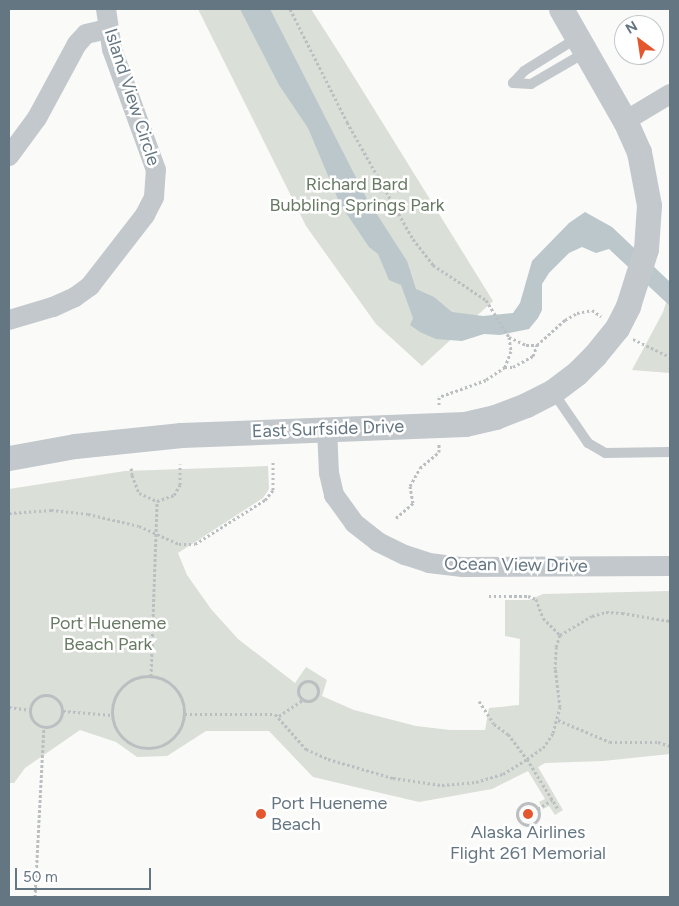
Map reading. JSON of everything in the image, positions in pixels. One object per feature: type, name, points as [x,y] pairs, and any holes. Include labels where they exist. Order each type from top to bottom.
[{"type":"street","name":"Island View Circle","points":[[9,320],[54,307],[75,297],[90,286],[145,215],[154,197],[156,170],[112,49],[106,9]]},
{"type":"street","name":"East Surfside Drive","points":[[9,458],[75,446],[181,435],[465,424],[495,417],[552,392],[595,355],[617,328],[638,280],[646,249],[649,205],[639,152],[625,121],[561,9]]},
{"type":"street","points":[[9,156],[37,118],[77,44],[86,34],[108,29]]},
{"type":"street","points":[[625,121],[670,94]]},
{"type":"street","name":"Ocean View Drive","points":[[328,428],[329,474],[334,495],[354,523],[378,542],[406,555],[429,563],[463,567],[670,566]]},
{"type":"lane","points":[[581,45],[531,84],[513,83],[524,71],[581,45]]},
{"type":"lane","points":[[552,392],[588,443],[605,453],[670,452]]},
{"type":"path","points":[[290,9],[347,122],[413,239],[433,264],[486,300],[510,337],[511,351],[505,367]]},
{"type":"path","points":[[439,397],[486,380],[505,367],[513,367],[533,356],[537,345],[565,320],[577,313],[592,310]]},
{"type":"path","points":[[510,337],[526,345],[537,345]]},
{"type":"path","points":[[639,343],[670,357]]},
{"type":"path","points":[[396,518],[413,503],[410,486],[420,468],[439,452]]},
{"type":"path","points":[[9,513],[51,510],[88,514],[139,526],[179,544],[195,544],[265,500],[273,490],[274,462]]},
{"type":"path","points":[[131,468],[139,493],[157,501],[174,495],[180,485],[180,464]]},
{"type":"path","points":[[151,676],[157,501]]},
{"type":"path","points":[[489,596],[528,596],[536,599],[543,618],[560,635]]},
{"type":"path","points":[[184,714],[275,714],[279,716],[294,737],[306,749],[328,759],[393,778],[442,784],[476,782],[503,774],[527,759],[542,748],[553,733],[560,707],[556,669],[556,647],[560,635],[592,616],[606,612],[622,612],[670,620]]},
{"type":"path","points":[[151,676],[162,678],[171,684],[183,702],[184,714],[182,726],[176,736],[166,744],[155,748],[143,748],[131,744],[122,737],[115,727],[112,715],[113,703],[118,691],[133,680],[151,676]]},
{"type":"path","points":[[279,716],[303,700],[310,701],[317,696],[318,689],[313,682],[303,682],[298,686],[298,693],[303,700]]},
{"type":"path","points":[[49,695],[58,700],[63,710],[59,721],[44,728],[32,720],[30,710],[34,700],[38,697],[49,695]]},
{"type":"path","points":[[479,701],[494,724],[508,734],[527,759],[558,809]]},
{"type":"path","points":[[9,707],[30,710]]},
{"type":"path","points":[[63,710],[112,715]]},
{"type":"path","points":[[558,720],[610,742],[658,742],[670,746]]},
{"type":"path","points":[[35,897],[44,728]]},
{"type":"path","points":[[538,809],[552,800]]},
{"type":"path","points":[[525,803],[533,804],[538,809],[540,816],[533,825],[526,826],[517,818],[517,811],[525,803]]},
{"type":"green space","name":"Richard Bard Bubbling Springs Park","points":[[198,9],[311,9],[343,59],[493,301],[422,366],[376,324],[306,226]]},
{"type":"green space","points":[[670,291],[670,373],[632,370],[663,312]]},
{"type":"green space","name":"Port Hueneme Beach Park","points":[[268,466],[269,489],[263,498],[178,553],[187,575],[211,609],[238,639],[295,683],[306,667],[327,680],[322,696],[354,710],[416,726],[450,730],[485,730],[489,708],[519,705],[520,639],[505,636],[505,600],[529,600],[543,594],[670,591],[670,754],[603,761],[545,763],[538,767],[563,810],[555,815],[549,806],[543,809],[539,802],[545,799],[528,771],[492,789],[419,802],[313,777],[269,731],[206,731],[167,756],[137,757],[116,742],[80,730],[25,768],[14,783],[9,783],[9,489],[125,471]]},
{"type":"shaded area","points":[[240,9],[270,9],[367,199],[407,261],[416,289],[434,297],[452,312],[483,316],[513,313],[520,303],[532,261],[569,223],[585,212],[612,227],[670,282],[670,306],[609,249],[596,253],[582,247],[569,253],[549,273],[542,284],[542,310],[529,329],[500,335],[484,334],[462,341],[436,339],[420,332],[410,325],[413,318],[401,285],[389,280],[378,254],[369,247],[340,204],[308,128],[279,85]]},
{"type":"place","name":"Port Hueneme Beach","points":[[261,814]]},
{"type":"place","name":"Alaska Airlines Flight 261 Memorial","points":[[528,814]]}]
